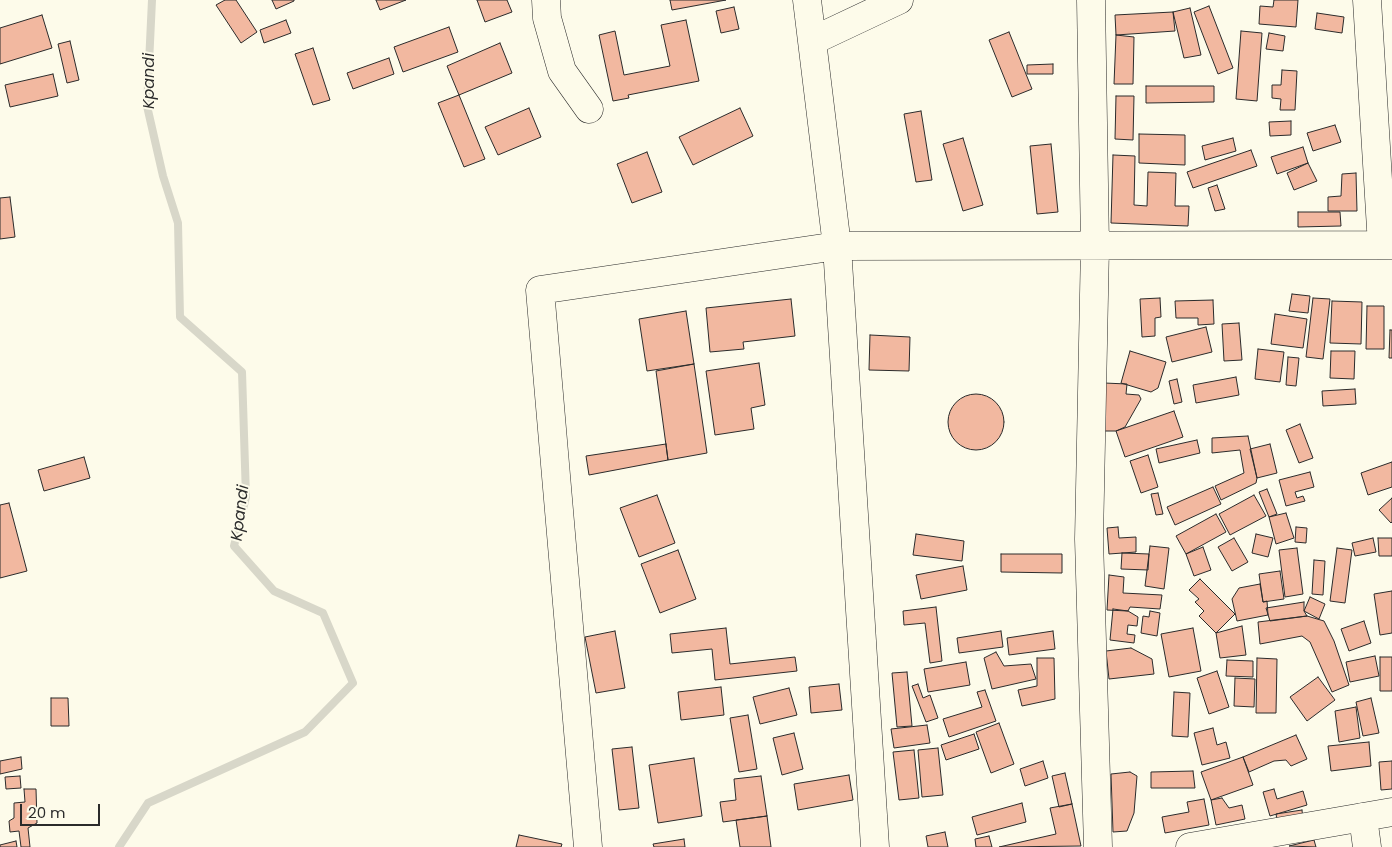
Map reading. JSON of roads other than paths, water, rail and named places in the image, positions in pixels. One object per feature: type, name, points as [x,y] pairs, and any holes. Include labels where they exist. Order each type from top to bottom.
[{"type":"street","points":[[546,0],[546,18],[562,72],[589,109]]},
{"type":"street","points":[[807,0],[837,246],[875,847]]},
{"type":"street","points":[[812,41],[898,0]]},
{"type":"street","points":[[1091,0],[1095,246],[1089,540],[1098,847]]},
{"type":"street","points":[[588,847],[540,290],[837,246],[1387,245],[1367,0]]},
{"type":"street","points":[[1190,847],[1392,812]]},
{"type":"street","points":[[1364,817],[1367,847]]},
{"type":"waterway","name":"Kpandi","points":[[119,847],[148,803],[305,732],[353,683],[323,613],[274,591],[234,546],[246,497],[242,372],[180,317],[178,223],[163,176],[147,106],[152,0]]}]
